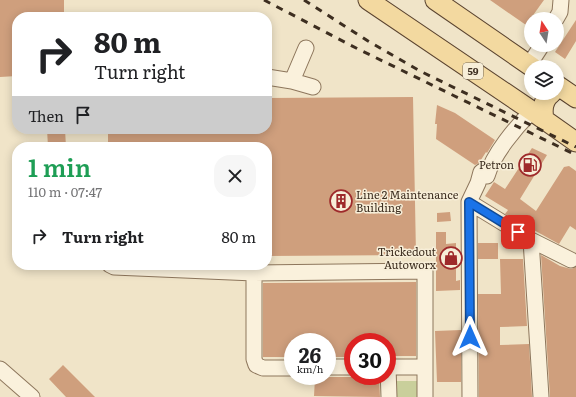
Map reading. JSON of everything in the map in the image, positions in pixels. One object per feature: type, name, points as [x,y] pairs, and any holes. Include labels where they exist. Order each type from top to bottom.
[{"type":"main road","name":"59","points":[[368,0],[576,142]]},
{"type":"main road","points":[[435,0],[524,62]]},
{"type":"main road","points":[[536,100],[534,102],[533,112],[543,113],[545,100]]},
{"type":"street","points":[[560,12],[561,0]]},
{"type":"street","points":[[292,81],[306,48]]},
{"type":"street","points":[[272,78],[292,81],[313,87]]},
{"type":"street","points":[[470,397],[469,202],[478,183],[481,172],[490,167],[517,126],[533,112]]},
{"type":"street","points":[[469,202],[531,240],[571,260]]},
{"type":"street","points":[[531,240],[541,397]]},
{"type":"street","points":[[194,270],[254,273],[425,271],[425,397]]},
{"type":"street","points":[[254,273],[254,359],[256,365],[263,368],[284,368]]},
{"type":"street","points":[[396,367],[425,367]]},
{"type":"street","points":[[0,369],[32,397]]},
{"type":"street","points":[[389,385],[389,397]]},
{"type":"green space","points":[[396,381],[419,381],[419,397],[394,397],[394,385],[396,385]]},
{"type":"building","points":[[0,0],[64,0],[64,12],[12,12],[12,76],[0,77]]},
{"type":"building","points":[[490,0],[544,0],[535,12],[524,12],[524,24]]},
{"type":"building","points":[[576,20],[576,41],[565,59],[555,52],[564,52],[564,38]]},
{"type":"building","name":"Line 2 Maintenance Building","points":[[413,97],[416,255],[272,256],[272,142],[108,142],[108,134],[272,134],[272,98]]},
{"type":"building","points":[[437,105],[455,113],[495,140],[479,163],[475,165],[436,139],[437,124],[435,124]]},
{"type":"building","points":[[47,134],[65,134],[66,142],[48,142]]},
{"type":"building","points":[[532,148],[547,155],[520,199],[536,211],[564,167],[569,166],[576,171],[576,230],[570,226],[559,244],[505,214],[508,210],[485,196],[494,182],[505,189]]},
{"type":"building","points":[[450,212],[451,221],[437,222],[437,213]]},
{"type":"building","points":[[436,232],[446,232],[446,244],[456,243],[456,281],[460,280],[460,290],[436,291]]},
{"type":"building","points":[[478,243],[498,243],[498,259],[478,259]]},
{"type":"building","points":[[541,255],[560,266],[571,269],[576,267],[576,397],[550,397]]},
{"type":"building","points":[[500,259],[523,259],[527,326],[500,327],[500,345],[529,344],[532,397],[479,397],[478,294],[501,294]]},
{"type":"building","points":[[416,282],[416,356],[396,356],[396,333],[344,333],[344,357],[336,357],[336,333],[284,333],[284,357],[263,357],[263,283]]},
{"type":"building","points":[[461,330],[461,382],[437,382],[435,331]]},
{"type":"building","points":[[63,365],[95,397],[66,397],[49,379]]},
{"type":"building","points":[[336,377],[344,377],[344,385],[379,385],[380,397],[314,396],[315,385],[336,385]]},
{"type":"railway","points":[[264,0],[358,49],[576,155]]},
{"type":"railway","points":[[304,0],[368,41],[420,71],[576,147]]},
{"type":"place","name":"Petron","points":[[530,165]]},
{"type":"place","name":"Line 2 Maintenance Building","points":[[341,201]]},
{"type":"place","name":"Trickedout Autoworx","points":[[451,258]]},
{"type":"route","points":[[470,337],[469,202],[518,232]]}]
